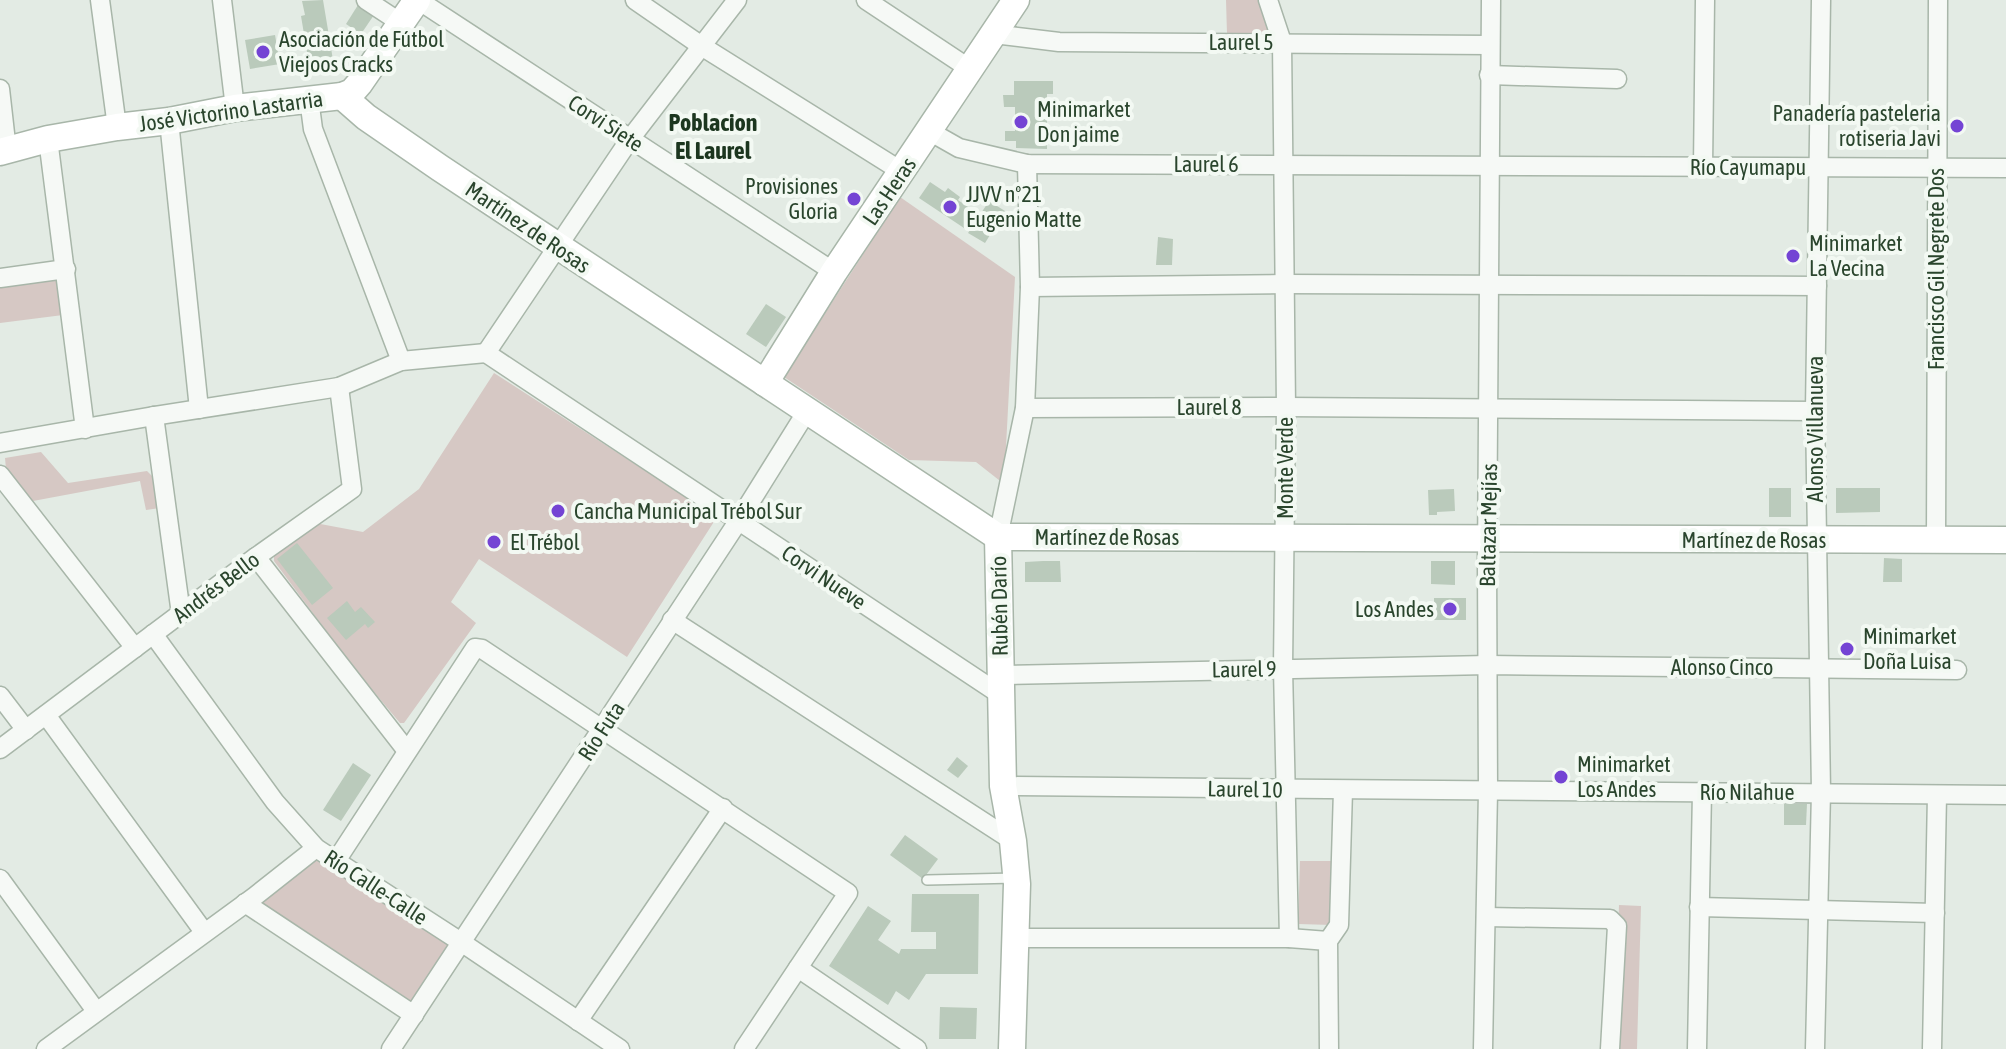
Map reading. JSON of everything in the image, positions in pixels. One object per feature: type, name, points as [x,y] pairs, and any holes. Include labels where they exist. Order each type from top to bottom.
[{"type":"street","points":[[100,0],[117,127]]},
{"type":"street","points":[[222,0],[235,108]]},
{"type":"street","points":[[366,0],[401,23]]},
{"type":"street","name":"José Victorino Lastarria","points":[[4,151],[48,139],[117,127],[235,108],[342,96],[352,92],[359,84],[417,0]]},
{"type":"street","name":"Corvi Siete","points":[[417,0],[834,272]]},
{"type":"street","points":[[635,0],[703,47],[901,171]]},
{"type":"street","points":[[0,443],[339,387],[401,361],[486,353],[630,139],[737,0]]},
{"type":"street","points":[[866,0],[970,69]]},
{"type":"street","name":"Las Heras","points":[[765,383],[834,272],[1016,0]]},
{"type":"street","name":"Monte Verde","points":[[1268,0],[1282,42],[1286,407],[1283,668],[1289,938]]},
{"type":"street","name":"Baltazar Mejías","points":[[1483,1049],[1488,791],[1491,0]]},
{"type":"street","points":[[1703,167],[1705,0]]},
{"type":"street","name":"Alonso Villanueva","points":[[1815,1049],[1821,792],[1815,411],[1821,0]]},
{"type":"street","name":"Francisco Gil Negrete Dos","points":[[1936,539],[1938,0]]},
{"type":"street","name":"Laurel 5","points":[[994,34],[1059,42],[1490,45]]},
{"type":"street","points":[[1489,75],[1617,79]]},
{"type":"street","points":[[0,89],[4,151]]},
{"type":"street","name":"Martínez de Rosas","points":[[342,96],[366,117],[558,247],[998,537],[2006,540]]},
{"type":"street","points":[[309,99],[313,129],[401,361]]},
{"type":"street","points":[[169,121],[199,409]]},
{"type":"street","name":"Laurel 6","points":[[929,131],[959,148],[1027,164],[1490,166]]},
{"type":"street","points":[[48,139],[85,429]]},
{"type":"street","name":"Rubén Darío","points":[[1012,1049],[1016,878],[1003,786],[998,537],[1025,408],[1030,287],[1027,164]]},
{"type":"street","name":"Río Cayumapu","points":[[1490,166],[2006,168]]},
{"type":"street","points":[[0,278],[66,269]]},
{"type":"street","points":[[1030,287],[1285,284],[1817,286]]},
{"type":"street","name":"Corvi Nueve","points":[[486,353],[739,520],[1001,685]]},
{"type":"street","name":"Andrés Bello","points":[[0,749],[352,489],[339,387]]},
{"type":"street","name":"Laurel 8","points":[[1025,408],[1815,411]]},
{"type":"street","name":"Río Futa","points":[[391,1049],[603,729],[807,411]]},
{"type":"street","points":[[154,416],[181,614]]},
{"type":"street","points":[[0,475],[135,648]]},
{"type":"street","points":[[256,557],[407,751]]},
{"type":"street","points":[[672,620],[1013,841]]},
{"type":"street","name":"Río Calle-Calle","points":[[153,634],[275,802],[316,848],[620,1049]]},
{"type":"street","points":[[336,861],[475,648],[482,649],[848,893],[744,1049]]},
{"type":"street","name":"Laurel 9","points":[[1001,685],[1283,668],[1488,665]]},
{"type":"street","name":"Alonso Cinco","points":[[1488,665],[1957,670]]},
{"type":"street","points":[[0,696],[26,730]]},
{"type":"street","points":[[46,715],[204,932]]},
{"type":"street","name":"Laurel 10","points":[[1003,786],[1488,791]]},
{"type":"street","points":[[1329,1049],[1328,941],[1339,925],[1343,790]]},
{"type":"street","name":"Río Nilahue","points":[[1488,791],[2006,795]]},
{"type":"street","points":[[1697,1049],[1702,792]]},
{"type":"street","points":[[1932,1049],[1937,795]]},
{"type":"street","points":[[578,1021],[723,808]]},
{"type":"street","points":[[46,1049],[316,848]]},
{"type":"street","points":[[0,879],[96,1011]]},
{"type":"street","points":[[245,903],[414,1015]]},
{"type":"street","points":[[1699,907],[1935,913]]},
{"type":"street","points":[[1486,917],[1610,919],[1617,926],[1610,1049]]},
{"type":"street","points":[[1015,938],[1289,938],[1328,941]]},
{"type":"street","points":[[798,968],[917,1049]]},
{"type":"lane","points":[[927,880],[1016,878]]},
{"type":"shaded area","points":[[1226,0],[1259,0],[1269,34],[1227,34]]},
{"type":"shaded area","points":[[900,197],[1015,277],[1004,484],[976,462],[909,460],[784,377]]},
{"type":"shaded area","points":[[54,276],[59,280],[63,315],[0,323],[0,284]]},
{"type":"shaded area","name":"El Trébol","points":[[494,373],[717,517],[627,657],[479,559],[451,602],[476,623],[404,723],[400,723],[353,667],[274,561],[274,553],[315,523],[363,532],[419,489]]},
{"type":"shaded area","points":[[41,452],[68,483],[147,471],[155,479],[160,508],[146,510],[140,481],[33,501],[6,469],[5,458]]},
{"type":"shaded area","points":[[314,859],[453,947],[412,1006],[257,901]]},
{"type":"shaded area","points":[[1300,861],[1336,861],[1332,925],[1298,924]]},
{"type":"shaded area","points":[[1619,905],[1641,906],[1637,1049],[1614,1049]]},
{"type":"building","points":[[323,0],[333,60],[309,64],[301,16],[305,15],[302,1]]},
{"type":"building","points":[[358,5],[374,15],[361,34],[346,24]]},
{"type":"building","name":"Asociación de Fútbol Viejoos Cracks","points":[[275,35],[280,64],[250,69],[245,40]]},
{"type":"building","points":[[1014,81],[1053,81],[1053,94],[1047,94],[1047,149],[1016,148],[1016,141],[1005,141],[1005,131],[1015,131],[1015,107],[1004,107],[1003,95],[1014,95]]},
{"type":"building","name":"JJVV n°21 Eugenio Matte","points":[[930,182],[945,192],[948,188],[960,197],[958,200],[978,214],[967,230],[919,198]]},
{"type":"building","points":[[989,201],[1005,211],[985,243],[968,233]]},
{"type":"building","points":[[1158,237],[1173,239],[1172,265],[1156,265]]},
{"type":"building","points":[[766,304],[786,317],[766,347],[746,334]]},
{"type":"building","points":[[1769,488],[1791,488],[1791,517],[1769,517]]},
{"type":"building","points":[[1836,488],[1880,488],[1880,512],[1836,513]]},
{"type":"building","points":[[1454,489],[1455,511],[1429,515],[1428,490]]},
{"type":"building","points":[[297,543],[333,588],[312,605],[277,559]]},
{"type":"building","points":[[1884,558],[1902,559],[1902,582],[1883,582]]},
{"type":"building","points":[[1060,561],[1061,582],[1025,582],[1025,562]]},
{"type":"building","points":[[1431,561],[1455,561],[1455,585],[1431,584]]},
{"type":"building","name":"Los Andes","points":[[1434,598],[1466,598],[1466,620],[1434,620]]},
{"type":"building","points":[[347,601],[355,612],[361,607],[375,622],[368,628],[365,624],[346,640],[327,618]]},
{"type":"building","points":[[957,757],[968,766],[958,778],[947,770]]},
{"type":"building","points":[[353,763],[371,775],[341,821],[323,810]]},
{"type":"building","points":[[1784,804],[1807,804],[1806,825],[1784,825]]},
{"type":"building","points":[[905,835],[938,859],[923,879],[890,855]]},
{"type":"building","points":[[912,894],[979,894],[978,974],[926,974],[909,1000],[896,991],[888,1005],[829,966],[868,906],[891,921],[878,940],[899,954],[901,949],[936,949],[936,932],[911,932]]},
{"type":"building","points":[[940,1007],[977,1008],[976,1039],[939,1039]]},
{"type":"place","name":"Asociación de Fútbol Viejoos Cracks","points":[[263,52]]},
{"type":"place","name":"Minimarket Don jaime","points":[[1021,122]]},
{"type":"place","name":"Panadería pasteleria rotiseria Javi","points":[[1957,126]]},
{"type":"place","name":"Provisiones Gloria","points":[[854,199]]},
{"type":"place","name":"JJVV n°21 Eugenio Matte","points":[[950,207]]},
{"type":"place","name":"Minimarket La Vecina","points":[[1793,256]]},
{"type":"place","name":"Cancha Municipal Trébol Sur","points":[[558,511]]},
{"type":"place","name":"El Trébol","points":[[494,542]]},
{"type":"place","name":"Los Andes","points":[[1450,609]]},
{"type":"place","name":"Minimarket Doña Luisa","points":[[1847,649]]},
{"type":"place","name":"Minimarket Los Andes","points":[[1561,777]]},
{"type":"district","name":"Poblacion El Laurel","points":[[713,137]]}]
